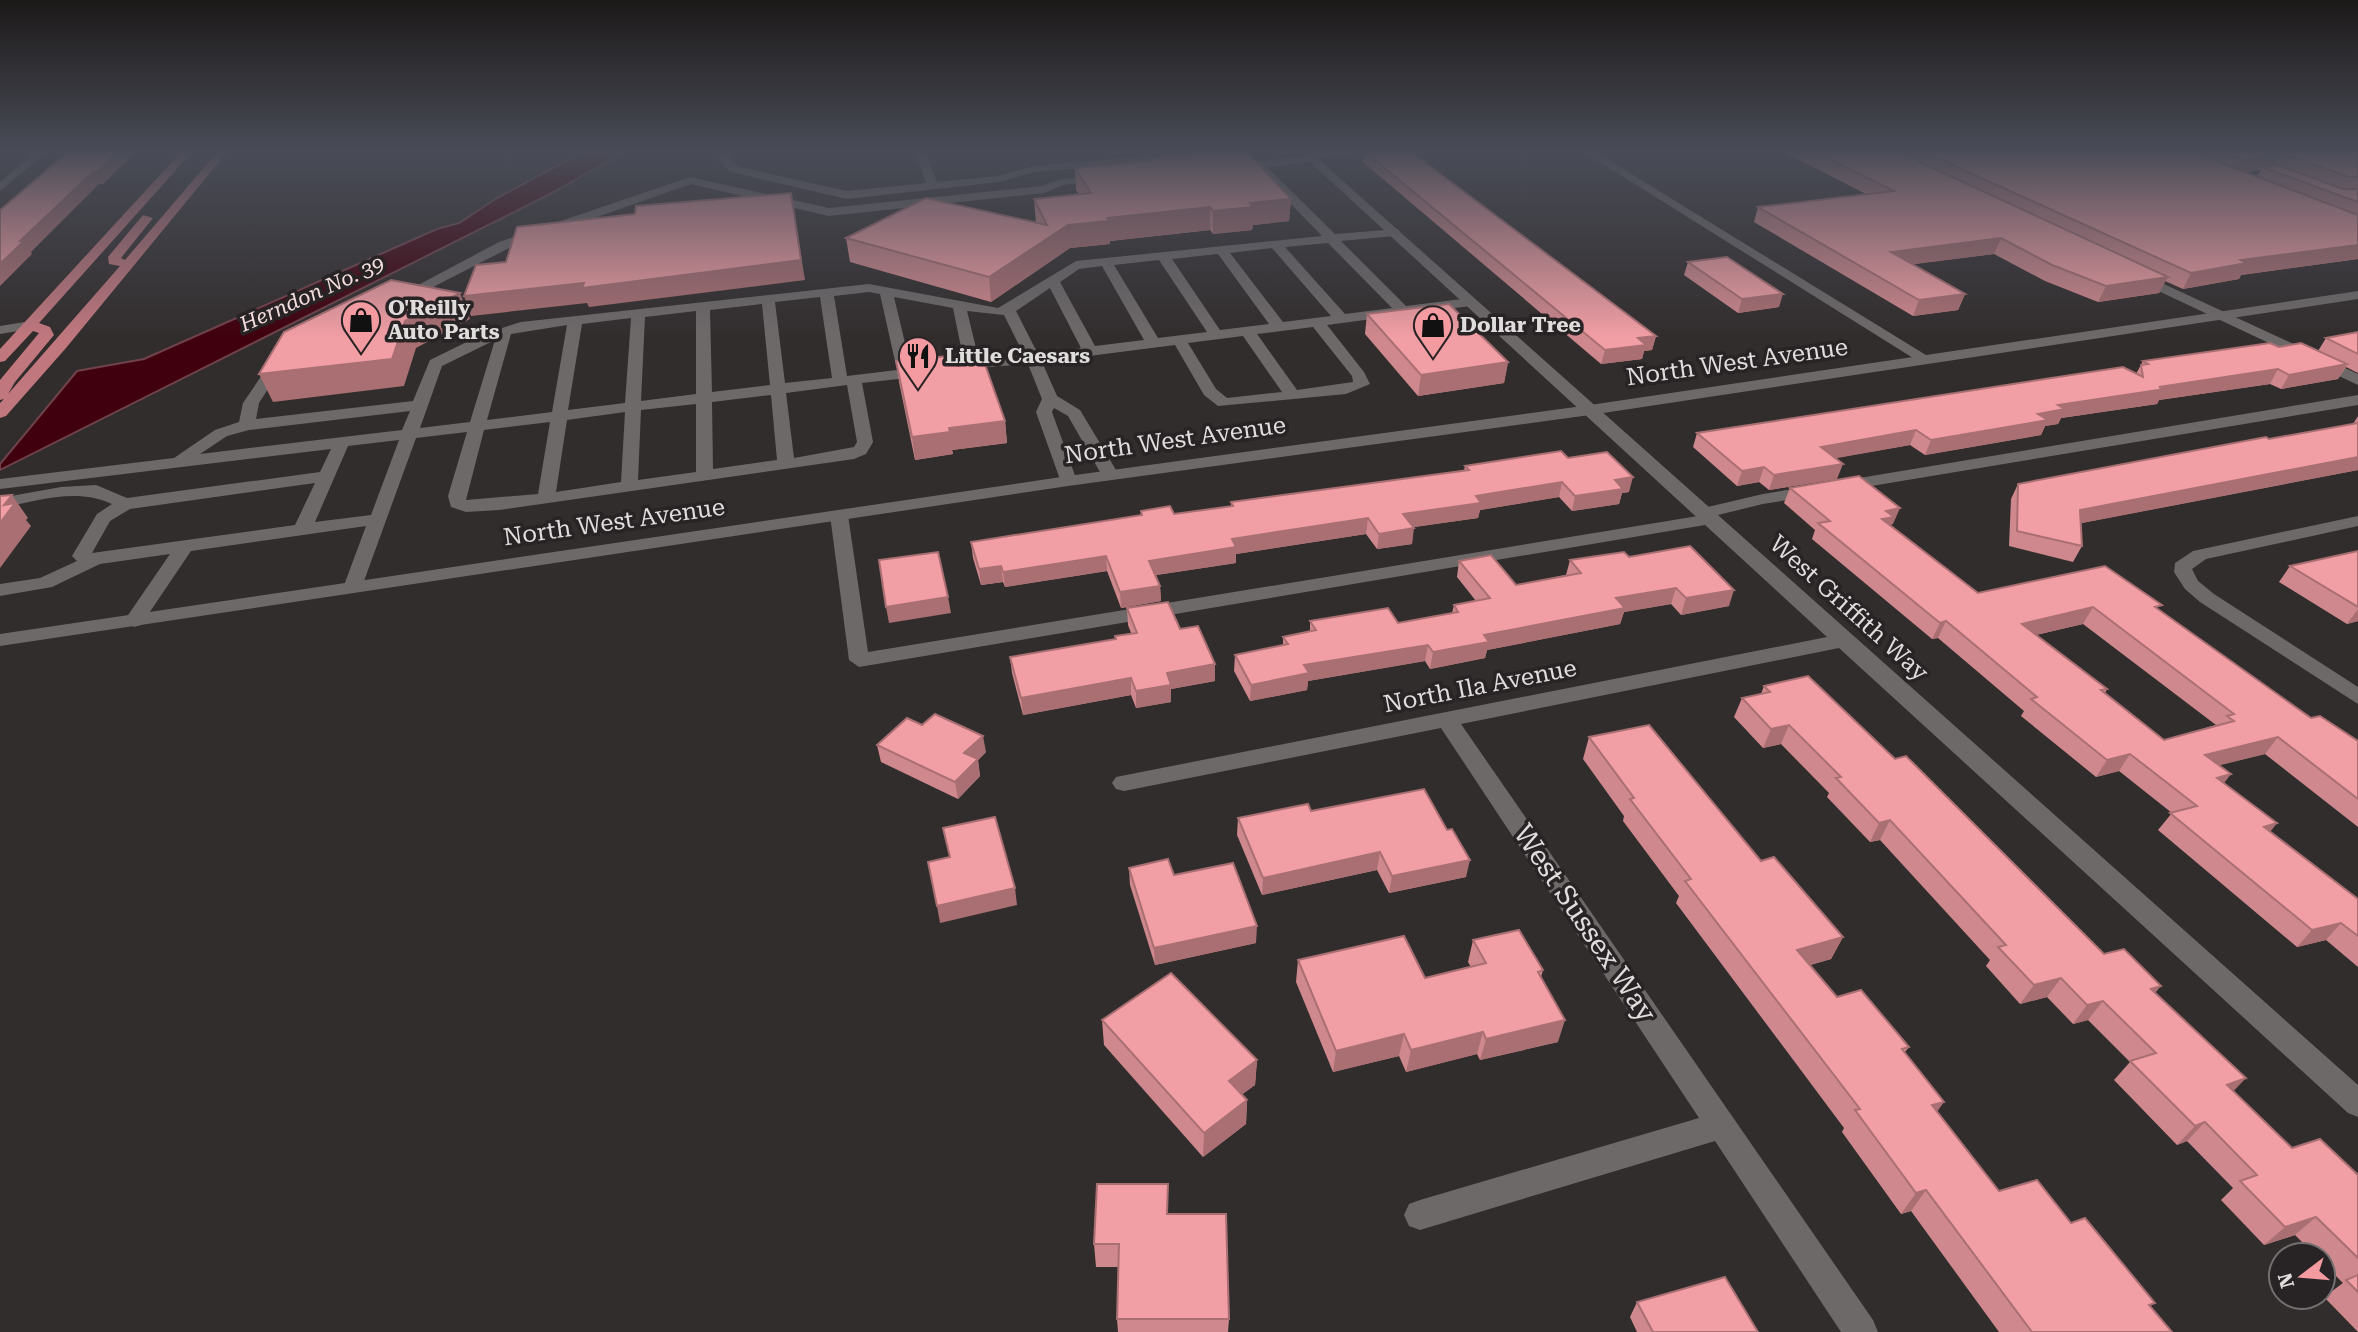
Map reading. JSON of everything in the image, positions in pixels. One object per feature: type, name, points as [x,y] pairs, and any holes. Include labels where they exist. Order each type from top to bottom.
[{"type":"main road","points":[[0,358],[133,213]]},
{"type":"main road","points":[[128,264],[114,261],[114,257],[149,213]]},
{"type":"main road","points":[[0,412],[170,213]]},
{"type":"main road","points":[[0,395],[8,380],[47,335],[39,327],[31,326]]},
{"type":"street","points":[[387,305],[504,245],[595,213]]},
{"type":"street","points":[[1302,213],[1403,311]]},
{"type":"street","name":"West Griffith Way","points":[[1373,213],[2354,1096]]},
{"type":"street","points":[[1689,213],[1927,360]]},
{"type":"street","points":[[354,587],[435,363],[521,326],[869,288],[998,312],[1008,310],[1076,265],[1394,232]]},
{"type":"street","points":[[1273,243],[1342,319]]},
{"type":"street","points":[[1221,249],[1279,327]]},
{"type":"street","points":[[1163,256],[1216,335]]},
{"type":"street","points":[[1105,262],[1153,343]]},
{"type":"street","points":[[2123,269],[2358,380]]},
{"type":"street","points":[[1052,281],[1090,351]]},
{"type":"street","points":[[887,291],[905,373]]},
{"type":"street","points":[[504,332],[457,503],[479,507],[848,455],[860,450],[865,442],[864,431],[847,380],[826,292]]},
{"type":"street","name":"North West Avenue","points":[[0,640],[1068,481],[1590,410],[2358,295]]},
{"type":"street","points":[[768,299],[786,464]]},
{"type":"street","points":[[0,484],[1033,359],[1471,302]]},
{"type":"street","points":[[959,304],[973,366]]},
{"type":"street","points":[[703,306],[705,476]]},
{"type":"street","points":[[1008,310],[1050,399],[1074,413],[1110,475]]},
{"type":"street","points":[[629,487],[638,313]]},
{"type":"street","points":[[546,498],[557,417],[575,320]]},
{"type":"street","points":[[1179,340],[1210,392],[1224,403],[1293,396],[1362,384],[1359,374],[1317,322]]},
{"type":"street","points":[[0,330],[31,326]]},
{"type":"street","points":[[1247,331],[1293,396]]},
{"type":"street","points":[[247,425],[251,403],[279,359],[291,353]]},
{"type":"street","points":[[1050,399],[1044,412],[1068,481]]},
{"type":"street","points":[[839,515],[859,660],[1708,516],[1763,499],[2358,400]]},
{"type":"street","points":[[176,463],[221,433],[247,425],[420,405]]},
{"type":"street","points":[[302,530],[341,444]]},
{"type":"street","points":[[7,501],[39,507],[63,498],[120,501],[326,476]]},
{"type":"street","points":[[120,501],[103,518],[81,556],[95,558],[379,519]]},
{"type":"street","points":[[2358,521],[2200,555],[2182,567],[2193,588],[2358,697]]},
{"type":"street","points":[[134,621],[185,546]]},
{"type":"street","points":[[0,590],[45,583],[95,558]]},
{"type":"street","name":"North Ila Avenue","points":[[1124,783],[1845,640]]},
{"type":"street","name":"West Sussex Way","points":[[1447,720],[1723,1125],[1860,1332]]},
{"type":"street","points":[[1420,1214],[1723,1125]]},
{"type":"water","name":"Herndon No. 39","points":[[474,213],[512,213],[0,470],[0,464],[77,371],[144,359],[437,229],[459,223]]},
{"type":"building","points":[[0,213],[49,213],[20,241],[24,241],[0,264]]},
{"type":"building","points":[[794,213],[801,260],[582,288],[584,283],[464,296],[476,265],[506,262],[517,227],[635,214]]},
{"type":"building","points":[[896,213],[994,213],[1047,225],[1041,213],[1152,213],[1068,225],[989,277],[846,238]]},
{"type":"building","points":[[1439,213],[1493,213],[1656,336],[1638,338],[1646,345],[1605,350]]},
{"type":"building","points":[[1769,213],[2030,213],[2168,277],[2106,286],[2052,265],[2001,238],[1891,252],[1965,294],[1919,300]]},
{"type":"building","points":[[2059,213],[2358,215],[2358,245],[2241,260],[2247,263],[2191,273]]},
{"type":"building","points":[[1727,257],[1783,294],[1742,299],[1688,262]]},
{"type":"building","points":[[391,280],[460,293],[405,321],[392,359],[259,374],[284,332]]},
{"type":"building","points":[[1449,304],[1508,362],[1421,375],[1367,314]]},
{"type":"building","points":[[2358,332],[2358,354],[2326,338]]},
{"type":"building","points":[[2270,343],[2279,347],[2301,343],[2347,364],[2289,375],[2278,369],[2058,405],[2065,409],[2038,414],[2048,420],[1931,440],[1916,430],[1821,447],[1843,464],[1774,475],[1764,467],[1742,471],[1697,433],[2123,367],[2143,377],[2141,365],[2148,364],[2143,361]]},
{"type":"building","points":[[981,353],[1005,421],[949,428],[950,432],[912,437],[896,361]]},
{"type":"building","points":[[2358,423],[2358,457],[2080,510],[2082,546],[2017,531],[2018,484],[2266,437],[2269,439]]},
{"type":"building","points":[[1561,451],[1568,458],[1607,452],[1633,477],[1615,480],[1623,489],[1575,496],[1562,482],[1476,496],[1481,503],[1403,514],[1414,528],[1379,534],[1368,518],[1232,539],[1236,547],[1149,561],[1160,586],[1120,592],[1106,556],[1003,572],[1001,566],[979,569],[971,542],[1142,515],[1141,511],[1170,506],[1174,514],[1233,506],[1231,502],[1469,470],[1465,466]]},
{"type":"building","points":[[1859,476],[1900,508],[1886,511],[1894,517],[1882,519],[1978,593],[2105,566],[2162,605],[2155,607],[2311,718],[2320,716],[2358,741],[2358,799],[2278,737],[2205,755],[2231,774],[2217,778],[2277,823],[2264,827],[2358,899],[2358,936],[2341,923],[2312,930],[2170,813],[2197,806],[2130,754],[2107,760],[2031,699],[2037,697],[1946,621],[1940,623],[1818,523],[1830,521],[1790,488]],"holes":[[[2093,607],[2234,714],[2227,716],[2234,721],[2164,740],[2101,690],[2107,689],[2022,624]]]},
{"type":"building","points":[[12,495],[4,505],[15,503],[0,523],[0,496]]},
{"type":"building","points":[[1690,546],[1734,590],[1686,598],[1676,588],[1616,598],[1625,608],[1484,635],[1489,642],[1433,652],[1428,645],[1304,665],[1309,673],[1251,685],[1235,655],[1288,644],[1283,637],[1316,630],[1310,621],[1388,608],[1398,623],[1458,612],[1454,605],[1490,598],[1459,561],[1491,555],[1516,585],[1581,573],[1570,560],[1624,552],[1629,557]]},
{"type":"building","points":[[2358,551],[2358,607],[2290,566]]},
{"type":"building","points":[[938,552],[948,597],[886,607],[879,560]]},
{"type":"building","points":[[1168,602],[1180,629],[1198,626],[1215,664],[1167,673],[1171,685],[1136,691],[1131,678],[1021,698],[1010,657],[1137,633],[1127,608]]},
{"type":"building","points":[[1808,676],[1895,759],[1906,756],[2104,954],[2124,949],[2161,986],[2151,989],[2246,1078],[2227,1085],[2292,1148],[2320,1139],[2358,1175],[2358,1258],[2316,1217],[2285,1227],[2240,1181],[2257,1175],[2205,1122],[2195,1126],[2130,1061],[2156,1053],[2103,1001],[2087,1005],[2061,978],[2034,985],[1998,947],[2006,945],[1890,820],[1879,823],[1836,778],[1841,777],[1789,725],[1771,729],[1742,698],[1770,692],[1764,686]]},
{"type":"building","points":[[935,714],[983,736],[964,753],[978,759],[955,782],[877,745],[907,718],[922,725]]},
{"type":"building","points":[[1649,725],[1761,861],[1774,857],[1843,937],[1797,950],[1837,997],[1861,990],[1909,1047],[1902,1049],[1944,1102],[1932,1105],[1999,1191],[2037,1180],[2071,1223],[2085,1218],[2155,1303],[2149,1305],[2172,1332],[2032,1332],[1926,1190],[1916,1193],[1855,1110],[1860,1109],[1685,881],[1691,879],[1630,799],[1634,798],[1589,737]]},
{"type":"building","points":[[1424,789],[1447,830],[1452,829],[1470,860],[1392,876],[1380,852],[1263,878],[1238,818],[1308,804],[1311,811]]},
{"type":"building","points":[[995,817],[1015,888],[937,906],[928,862],[950,857],[943,828]]},
{"type":"building","points":[[1168,859],[1174,875],[1233,863],[1257,926],[1154,948],[1129,868]]},
{"type":"building","points":[[1519,930],[1543,970],[1538,972],[1565,1020],[1486,1039],[1483,1032],[1411,1050],[1404,1034],[1336,1051],[1298,960],[1404,936],[1425,978],[1486,963],[1473,940]]},
{"type":"building","points":[[1171,973],[1257,1060],[1229,1081],[1247,1100],[1204,1133],[1102,1020]]},
{"type":"building","points":[[1097,1184],[1168,1184],[1167,1214],[1226,1214],[1229,1319],[1117,1319],[1119,1244],[1094,1244]]},
{"type":"building","points":[[2358,1275],[2358,1292],[2346,1280]]},
{"type":"building","points":[[1725,1277],[1758,1332],[1653,1332],[1637,1302]]},
{"type":"place","name":"O'Reilly Auto Parts","points":[[361,354]]},
{"type":"place","name":"Dollar Tree","points":[[1433,359]]},
{"type":"place","name":"Little Caesars","points":[[918,390]]}]
